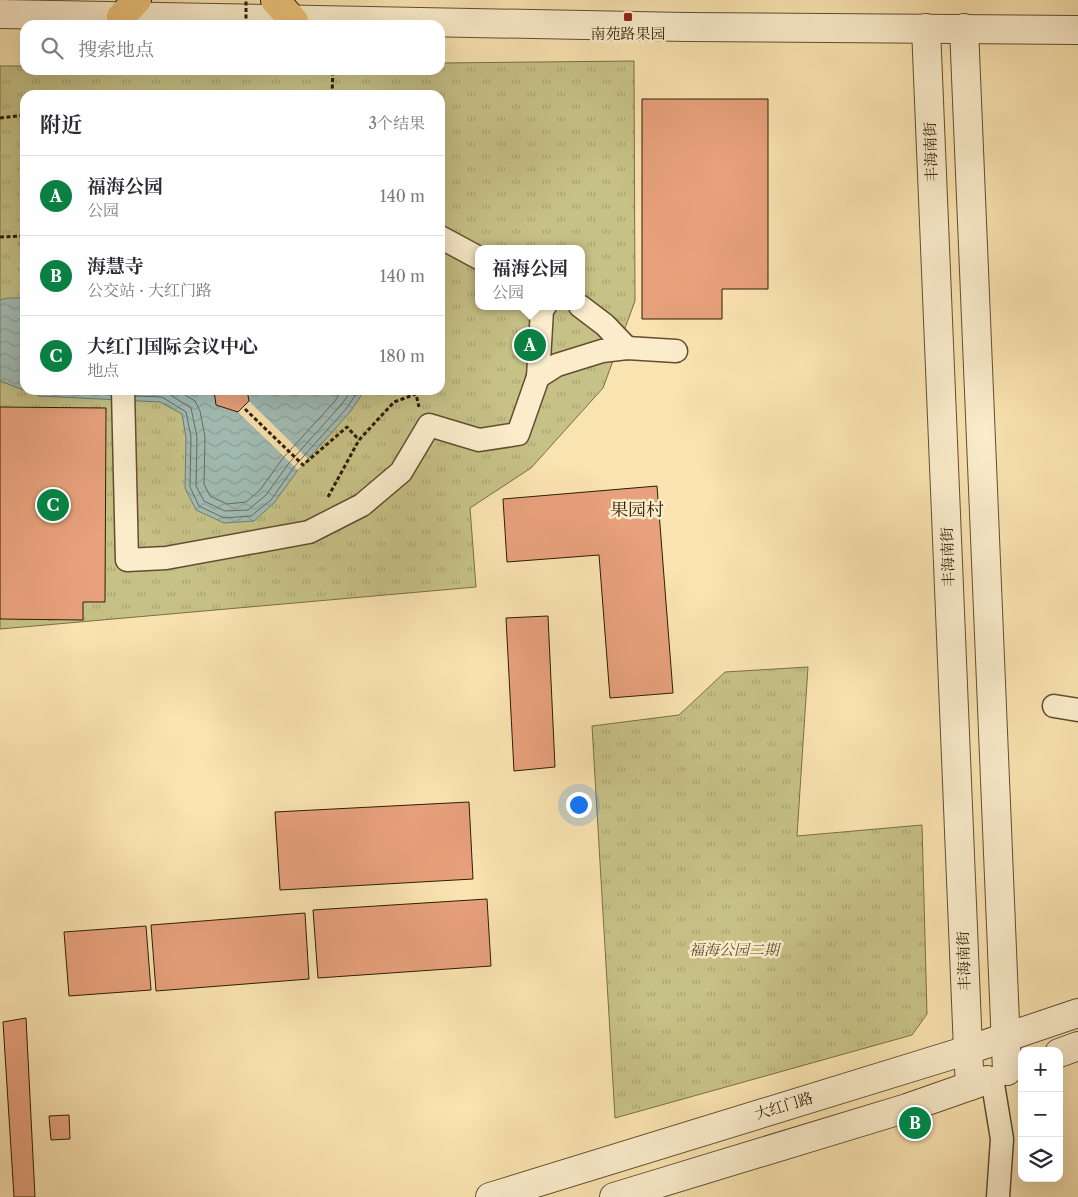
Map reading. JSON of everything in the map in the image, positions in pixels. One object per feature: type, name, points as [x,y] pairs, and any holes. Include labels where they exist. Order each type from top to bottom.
[{"type":"highway","points":[[275,0],[293,20]]},
{"type":"street","points":[[0,14],[129,9],[280,20]]},
{"type":"street","points":[[445,23],[1078,30]]},
{"type":"street","name":"丰海南街","points":[[926,28],[968,1050],[998,1075]]},
{"type":"street","points":[[964,28],[1006,1037],[998,1075],[1002,1139],[998,1197]]},
{"type":"street","points":[[445,240],[475,256]]},
{"type":"street","points":[[123,395],[126,560],[166,558],[308,532],[362,505],[401,472],[429,425],[479,440],[518,434],[538,377],[542,310]]},
{"type":"street","points":[[585,310],[605,325],[628,348]]},
{"type":"street","points":[[538,377],[558,365],[602,350],[628,348],[676,350]]},
{"type":"street","points":[[1054,706],[1078,710]]},
{"type":"street","name":"大红门路","points":[[490,1197],[968,1050],[1078,1013]]},
{"type":"street","points":[[1063,1051],[1078,1046]]},
{"type":"street","points":[[614,1197],[907,1108],[998,1075]]},
{"type":"path","points":[[246,0],[246,20]]},
{"type":"path","points":[[332,90],[333,75]]},
{"type":"path","points":[[0,118],[20,116]]},
{"type":"path","points":[[0,237],[20,236]]},
{"type":"path","points":[[327,499],[359,440],[394,402],[413,395]]},
{"type":"path","points":[[416,395],[420,411],[429,425]]},
{"type":"path","points":[[245,409],[303,465],[347,427],[359,440]]},
{"type":"green space","points":[[634,61],[635,301],[603,388],[531,468],[470,508],[476,587],[0,629],[0,66],[20,66],[20,75],[445,75],[445,63]]},
{"type":"green space","name":"福海公园二期","points":[[808,667],[797,836],[922,825],[927,1014],[912,1035],[615,1118],[592,726],[679,715],[725,672]]},
{"type":"water","points":[[20,298],[20,389],[0,381],[0,300]]},
{"type":"water","points":[[36,395],[362,395],[350,412],[298,470],[274,503],[254,521],[224,523],[196,510],[185,488],[186,438],[182,414],[160,402]]},
{"type":"pier","points":[[249,401],[308,459],[298,470],[238,412]]},
{"type":"building","points":[[642,99],[768,99],[768,289],[722,289],[722,319],[642,319]]},
{"type":"building","points":[[215,395],[248,395],[249,401],[238,412],[216,405]]},
{"type":"building","points":[[0,407],[106,408],[105,602],[83,602],[83,620],[0,619]]},
{"type":"building","points":[[657,486],[673,693],[610,698],[599,555],[507,562],[503,499]]},
{"type":"building","points":[[548,616],[555,767],[514,771],[506,618]]},
{"type":"building","points":[[469,802],[473,879],[280,890],[275,812]]},
{"type":"building","points":[[487,899],[491,966],[318,978],[313,910]]},
{"type":"building","points":[[305,913],[309,979],[156,991],[151,925]]},
{"type":"building","points":[[146,926],[151,990],[69,996],[64,932]]},
{"type":"building","points":[[26,1018],[35,1197],[14,1197],[3,1022]]},
{"type":"building","points":[[69,1115],[70,1139],[51,1140],[49,1116]]},
{"type":"place","name":"南苑路果园","points":[[628,17]]},
{"type":"place","name":"福海公园","points":[[530,345]]},
{"type":"place","name":"大红门国际会议中心","points":[[53,505]]},
{"type":"place","name":"海慧寺","points":[[915,1123]]},
{"type":"district","name":"果园村","points":[[637,510]]}]
